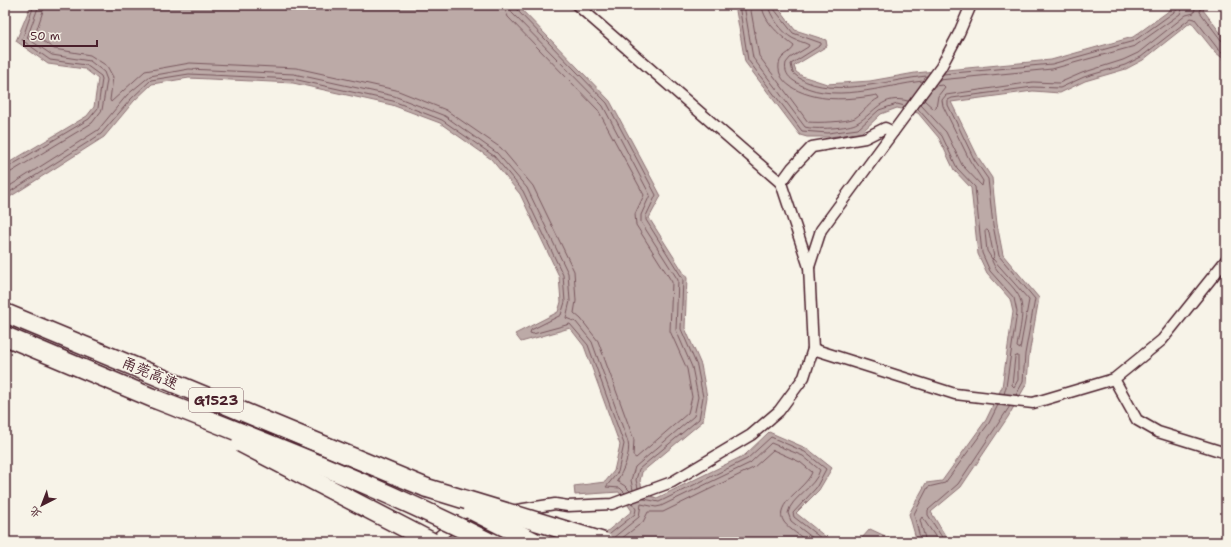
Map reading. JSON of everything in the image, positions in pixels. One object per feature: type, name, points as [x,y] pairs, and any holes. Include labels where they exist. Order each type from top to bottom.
[{"type":"highway","name":"甬莞高速","points":[[5,313],[427,488]]},
{"type":"highway","name":"甬莞高速","points":[[5,336],[155,399]]},
{"type":"highway","points":[[155,399],[432,542]]},
{"type":"highway","points":[[155,399],[300,455],[426,510],[489,542]]},
{"type":"highway","points":[[427,488],[535,542]]},
{"type":"highway","points":[[427,488],[604,542]]},
{"type":"street","points":[[432,542],[447,530],[509,512],[555,504],[568,506],[612,504],[672,482],[751,435],[779,411],[804,377],[813,349],[809,267],[781,183],[577,5]]},
{"type":"street","points":[[809,267],[821,230],[941,67],[959,33],[971,5]]},
{"type":"street","points":[[781,183],[792,168],[812,147],[865,138],[885,128],[893,132]]},
{"type":"street","points":[[813,349],[955,394],[1034,403],[1114,378],[1162,340],[1226,260]]},
{"type":"street","points":[[1114,378],[1137,420],[1158,432],[1226,453]]},
{"type":"water","points":[[31,5],[517,5],[610,101],[661,196],[649,218],[687,278],[685,328],[701,365],[707,397],[703,421],[642,472],[640,481],[644,494],[657,498],[745,455],[769,432],[808,449],[832,468],[819,490],[796,513],[832,542],[601,542],[605,533],[632,511],[619,492],[575,495],[574,486],[605,482],[614,471],[620,445],[584,346],[570,328],[521,342],[515,334],[558,312],[561,302],[559,276],[520,194],[491,159],[440,123],[392,105],[293,83],[189,78],[152,84],[134,101],[104,137],[5,200],[5,165],[87,116],[94,107],[98,79],[85,69],[48,64],[16,41]]},
{"type":"water","points":[[735,5],[776,5],[795,30],[826,40],[827,46],[794,66],[796,72],[802,76],[827,84],[870,81],[915,73],[1051,60],[1133,37],[1177,5],[1207,5],[1203,10],[1226,40],[1226,61],[1215,52],[1191,22],[1143,60],[1126,69],[1085,81],[1060,93],[1033,91],[951,102],[978,157],[992,178],[997,224],[1003,255],[1039,298],[1029,355],[1027,383],[1008,417],[961,487],[931,512],[949,542],[917,542],[909,514],[926,483],[942,481],[986,420],[1002,387],[1013,312],[1010,299],[987,273],[978,254],[971,188],[954,170],[939,138],[918,113],[897,108],[881,114],[861,133],[829,137],[807,137],[800,135],[745,62]]},
{"type":"water","points":[[870,529],[898,542],[865,542],[862,538]]}]
